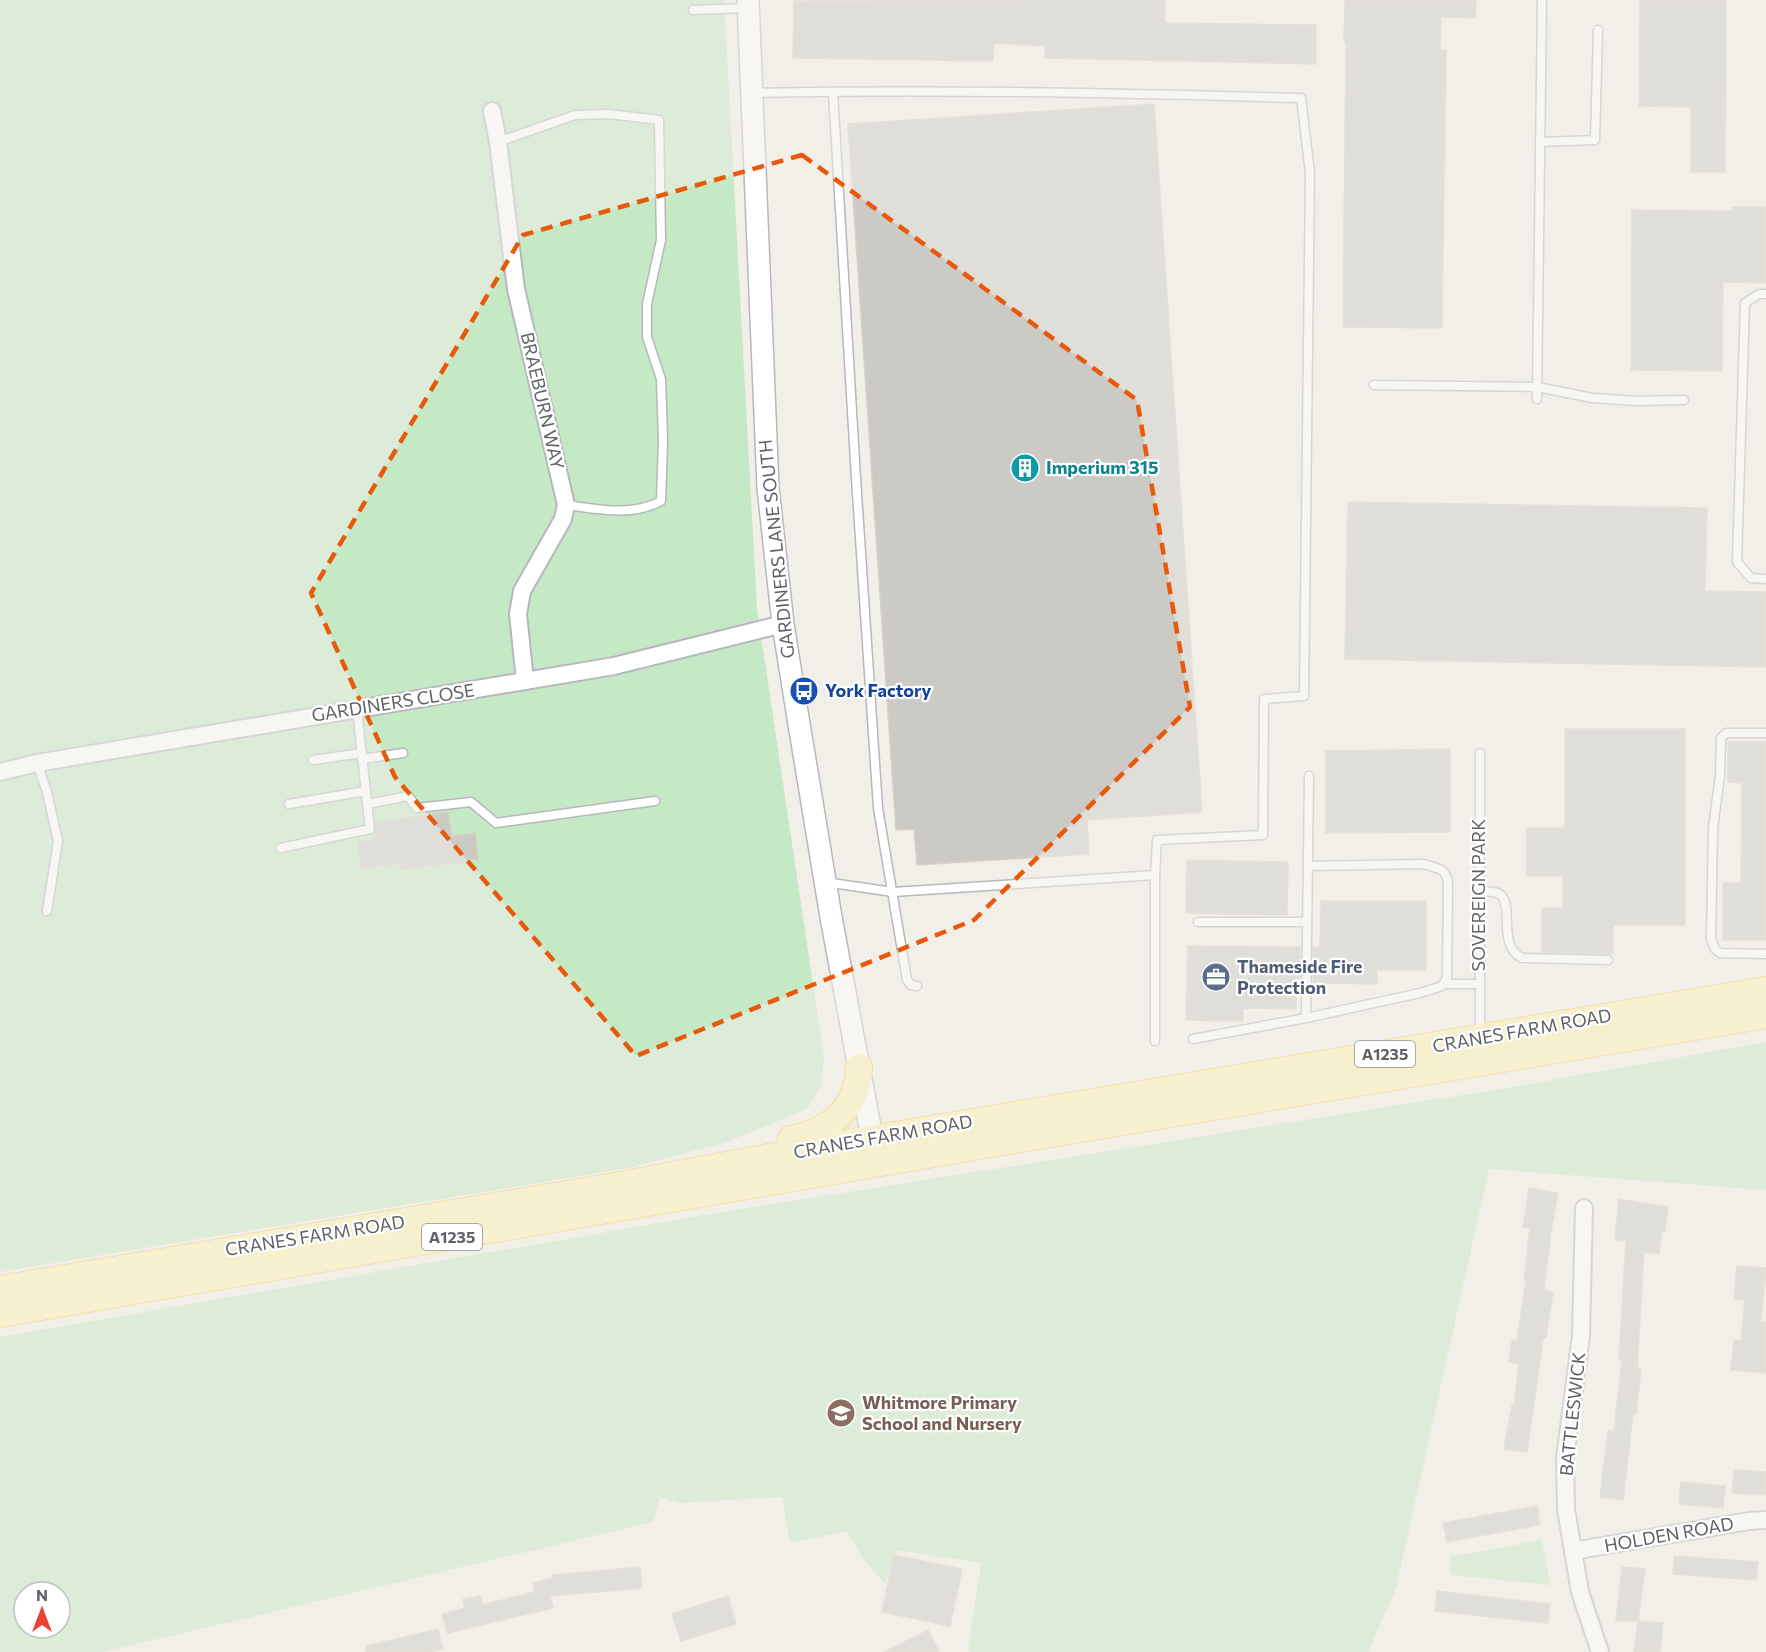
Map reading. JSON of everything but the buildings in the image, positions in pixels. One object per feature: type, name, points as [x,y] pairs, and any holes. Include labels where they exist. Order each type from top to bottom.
[{"type":"main road","name":"CRANES FARM ROAD","points":[[0,1289],[668,1177],[872,1138],[975,1134],[1006,1129],[1480,1038],[1766,990]]},
{"type":"main road","name":"CRANES FARM ROAD","points":[[1006,1129],[1142,1120],[1766,1015]]},
{"type":"main road","name":"A1235","points":[[668,1177],[758,1148],[807,1136],[823,1129],[848,1106],[855,1094],[859,1067]]},
{"type":"main road","name":"CRANES FARM ROAD","points":[[0,1314],[876,1164],[975,1134]]},
{"type":"street","name":"GARDINERS LANE SOUTH","points":[[748,4],[768,488],[783,624],[825,882],[876,1164]]},
{"type":"street","name":"BRAEBURN WAY","points":[[492,111],[498,142],[516,289],[566,504]]},
{"type":"street","points":[[525,681],[518,614],[522,591],[563,519],[566,504]]},
{"type":"street","name":"GARDINERS CLOSE","points":[[0,772],[37,763],[614,666],[783,624]]},
{"type":"street","name":"BATTLESWICK","points":[[1584,1208],[1581,1335],[1565,1458],[1566,1509],[1580,1592],[1600,1652]]},
{"type":"street","name":"HOLDEN ROAD","points":[[1573,1551],[1766,1520]]},
{"type":"lane","points":[[1537,399],[1542,0]]},
{"type":"lane","points":[[693,10],[748,4]]},
{"type":"lane","points":[[1540,142],[1595,140],[1598,30]]},
{"type":"lane","points":[[833,92],[878,808],[907,980],[911,985],[917,986]]},
{"type":"lane","points":[[752,93],[1074,93],[1301,98],[1310,173],[1304,696],[1264,699],[1263,835],[1157,840],[1155,1041]]},
{"type":"lane","points":[[498,142],[575,115],[609,114],[659,120],[661,240],[647,304],[647,337],[661,379],[663,441],[661,501],[647,509],[623,512],[566,504]]},
{"type":"lane","points":[[1766,294],[1759,294],[1745,303],[1737,562],[1751,578],[1766,579]]},
{"type":"lane","points":[[1374,385],[1537,387],[1592,398],[1636,401],[1684,400]]},
{"type":"lane","points":[[281,848],[370,829],[357,709]]},
{"type":"lane","points":[[1766,733],[1726,733],[1721,738],[1720,776],[1713,828],[1711,939],[1715,949],[1720,953],[1766,954]]},
{"type":"lane","points":[[313,760],[402,753]]},
{"type":"lane","name":"SOVEREIGN PARK","points":[[1480,753],[1480,1038]]},
{"type":"lane","points":[[37,763],[47,792],[58,841],[47,911]]},
{"type":"lane","points":[[1306,1018],[1309,776]]},
{"type":"lane","points":[[289,804],[366,791]]},
{"type":"lane","points":[[367,804],[408,796],[417,808],[471,802],[496,823],[655,801]]},
{"type":"lane","points":[[1193,1039],[1306,1018],[1420,993],[1440,988],[1445,984],[1447,978],[1448,885],[1447,875],[1442,870],[1424,864],[1308,866]]},
{"type":"lane","points":[[825,882],[893,892],[1155,875]]},
{"type":"lane","points":[[1479,892],[1494,892],[1500,894],[1504,900],[1510,948],[1515,955],[1522,958],[1608,960]]},
{"type":"lane","points":[[1198,922],[1307,922]]},
{"type":"lane","points":[[1445,984],[1479,984]]},
{"type":"highlighted area","points":[[802,155],[1137,400],[1190,707],[974,920],[636,1056],[395,777],[311,593],[523,235]]},
{"type":"green space","points":[[0,0],[724,0],[757,609],[824,1058],[821,1086],[807,1109],[726,1142],[633,1167],[0,1272]]},
{"type":"green space","points":[[1766,1042],[1766,1190],[1489,1169],[1396,1588],[1368,1652],[972,1652],[968,1650],[981,1563],[897,1550],[885,1584],[863,1559],[847,1531],[790,1543],[782,1497],[679,1503],[660,1497],[653,1522],[103,1652],[0,1652],[0,1337],[729,1211],[1501,1089]]},
{"type":"green space","points":[[1542,1540],[1550,1585],[1451,1575],[1450,1557]]},
{"type":"place","name":"Imperium 315","points":[[1025,468]]},
{"type":"place","name":"York Factory","points":[[804,691]]},
{"type":"place","name":"Thameside Fire Protection","points":[[1216,977]]},
{"type":"place","name":"Whitmore Primary School and Nursery","points":[[841,1413]]}]
